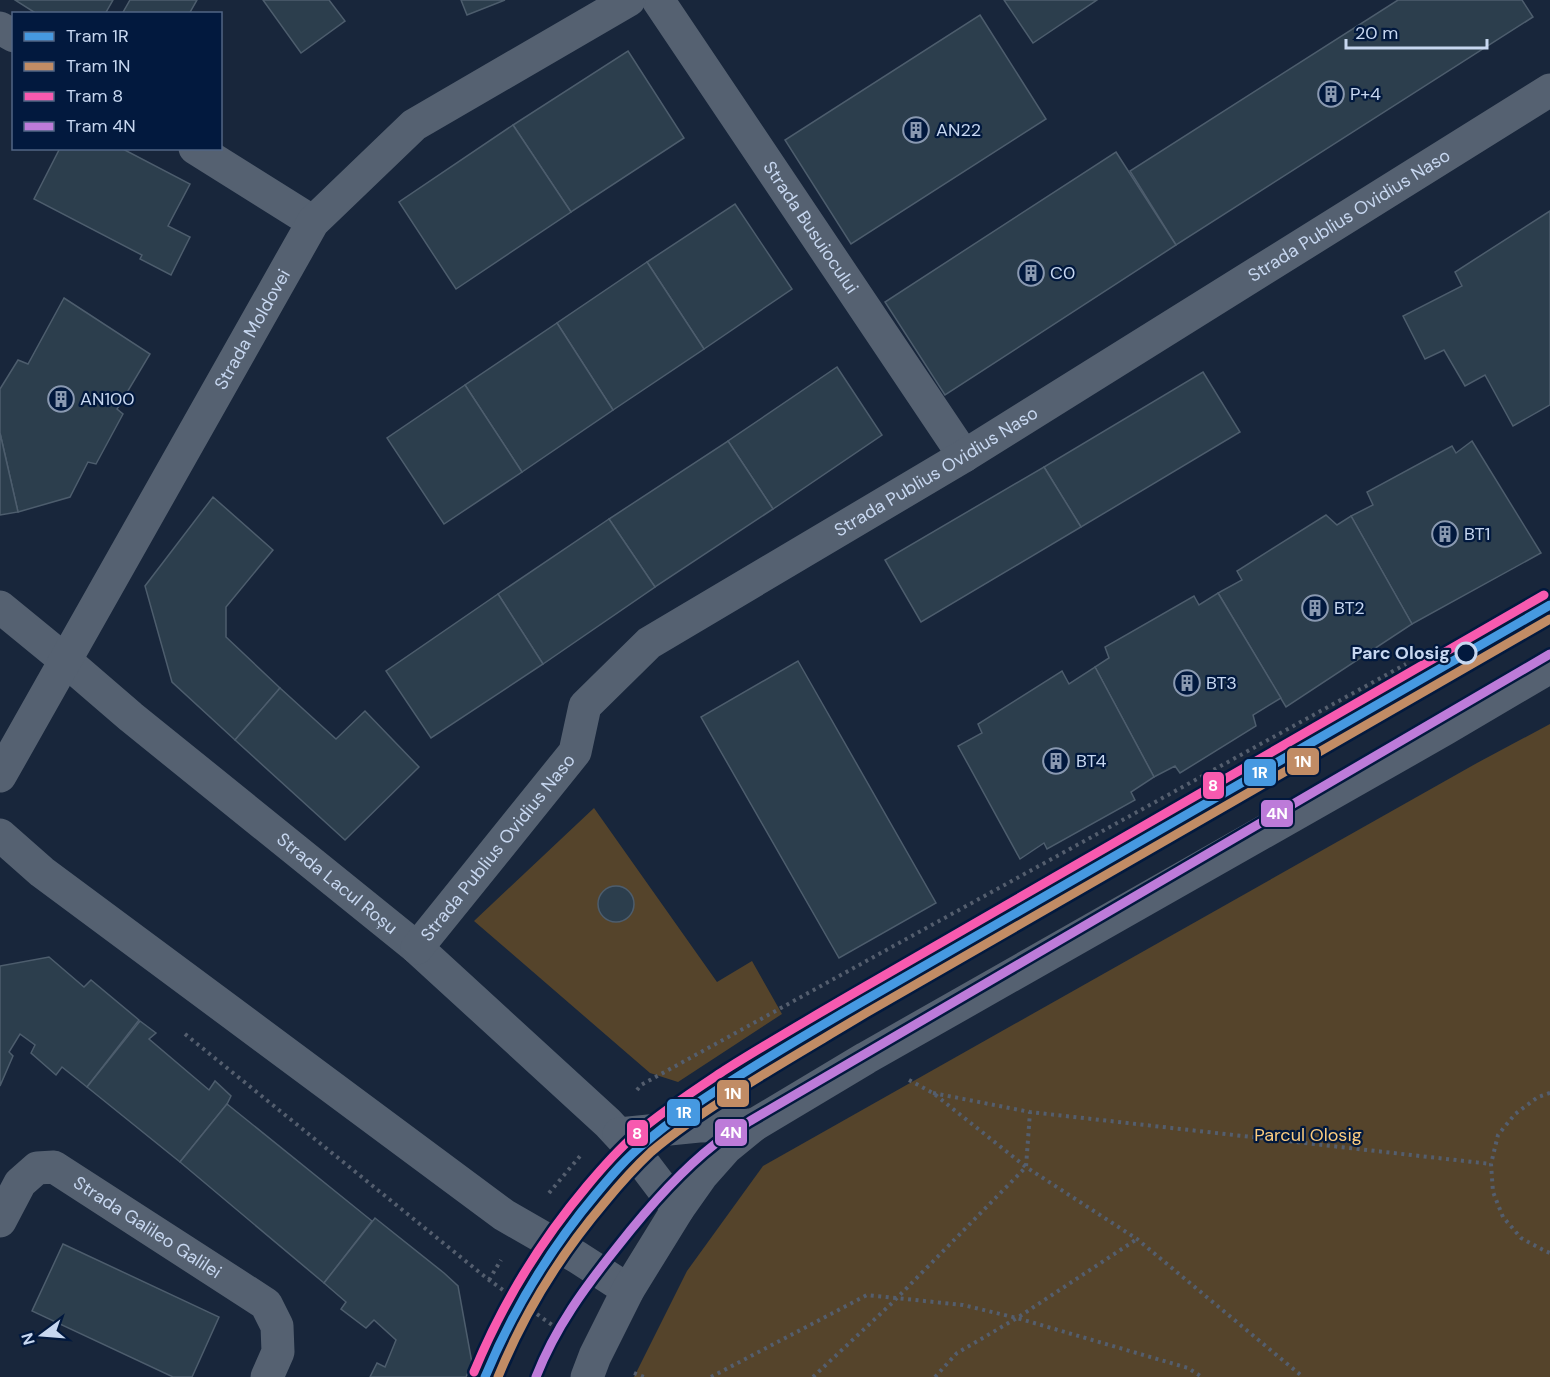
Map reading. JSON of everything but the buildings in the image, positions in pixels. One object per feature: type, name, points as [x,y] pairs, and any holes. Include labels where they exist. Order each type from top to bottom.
[{"type":"street","name":"Strada Moldovei","points":[[0,776],[313,222],[414,125],[629,0]]},
{"type":"street","name":"Strada Busuiocului","points":[[658,0],[964,456]]},
{"type":"street","name":"Strada Publius Ovidius Naso","points":[[417,948],[575,752],[585,706],[649,643],[964,456],[1550,90]]},
{"type":"street","points":[[198,150],[313,222]]},
{"type":"street","name":"Strada Lacul Roșu","points":[[0,607],[131,717],[417,948],[614,1128],[678,1209]]},
{"type":"street","points":[[591,1367],[628,1290],[678,1209],[702,1175],[726,1148],[754,1125],[866,1058],[1550,667]]},
{"type":"street","points":[[0,835],[42,872],[504,1215],[577,1257],[628,1290]]},
{"type":"street","points":[[614,1128],[754,1125]]},
{"type":"street","name":"Strada Galileo Galilei","points":[[0,1221],[20,1183],[37,1168],[54,1167],[266,1304],[277,1326],[273,1365]]},
{"type":"path","points":[[489,1280],[522,1225],[614,1128],[641,1085],[1406,664]]},
{"type":"path","points":[[178,1028],[489,1280],[591,1367]]},
{"type":"path","points":[[866,1058],[933,1094],[1026,1167],[1137,1239],[1303,1377]]},
{"type":"path","points":[[1550,1093],[1538,1097],[1515,1114],[1498,1136],[1491,1164],[1493,1191],[1503,1217],[1521,1238],[1550,1253]]},
{"type":"path","points":[[933,1094],[1030,1112],[1491,1164]]},
{"type":"path","points":[[813,1377],[892,1303],[1026,1167],[1030,1112]]},
{"type":"path","points":[[935,1377],[957,1353],[1017,1318],[1137,1239]]},
{"type":"path","points":[[711,1377],[867,1295],[963,1305],[1017,1318],[1188,1368],[1202,1377]]},
{"type":"green space","name":"Parcul Olosig","points":[[1550,724],[1550,1377],[634,1377],[687,1271],[763,1166]]},
{"type":"green space","points":[[594,808],[717,982],[752,961],[782,1014],[678,1082],[650,1073],[474,921]]},
{"type":"tram line","name":"8","points":[[474,1372],[509,1298],[553,1230],[587,1186],[617,1153],[636,1134],[669,1108],[725,1070],[806,1021],[1544,595]]},
{"type":"tram line","name":"1R","points":[[485,1377],[533,1281],[579,1215],[619,1167],[677,1118],[709,1095],[828,1022],[1550,605]]},
{"type":"tram line","name":"1N","points":[[498,1377],[531,1307],[573,1243],[633,1170],[651,1152],[682,1128],[753,1081],[866,1013],[1550,619]]},
{"type":"tram line","name":"4N","points":[[536,1377],[562,1325],[606,1261],[664,1192],[688,1167],[719,1141],[1550,654]]},
{"type":"place","name":"P+4","points":[[1331,94]]},
{"type":"place","name":"AN22","points":[[916,130]]},
{"type":"place","name":"C0","points":[[1031,273]]},
{"type":"place","name":"AN100","points":[[61,399]]},
{"type":"place","name":"BT1","points":[[1445,534]]},
{"type":"place","name":"BT2","points":[[1315,608]]},
{"type":"place","name":"Parc Olosig","points":[[1466,653]]},
{"type":"place","name":"BT3","points":[[1187,683]]},
{"type":"place","name":"BT4","points":[[1056,761]]}]
